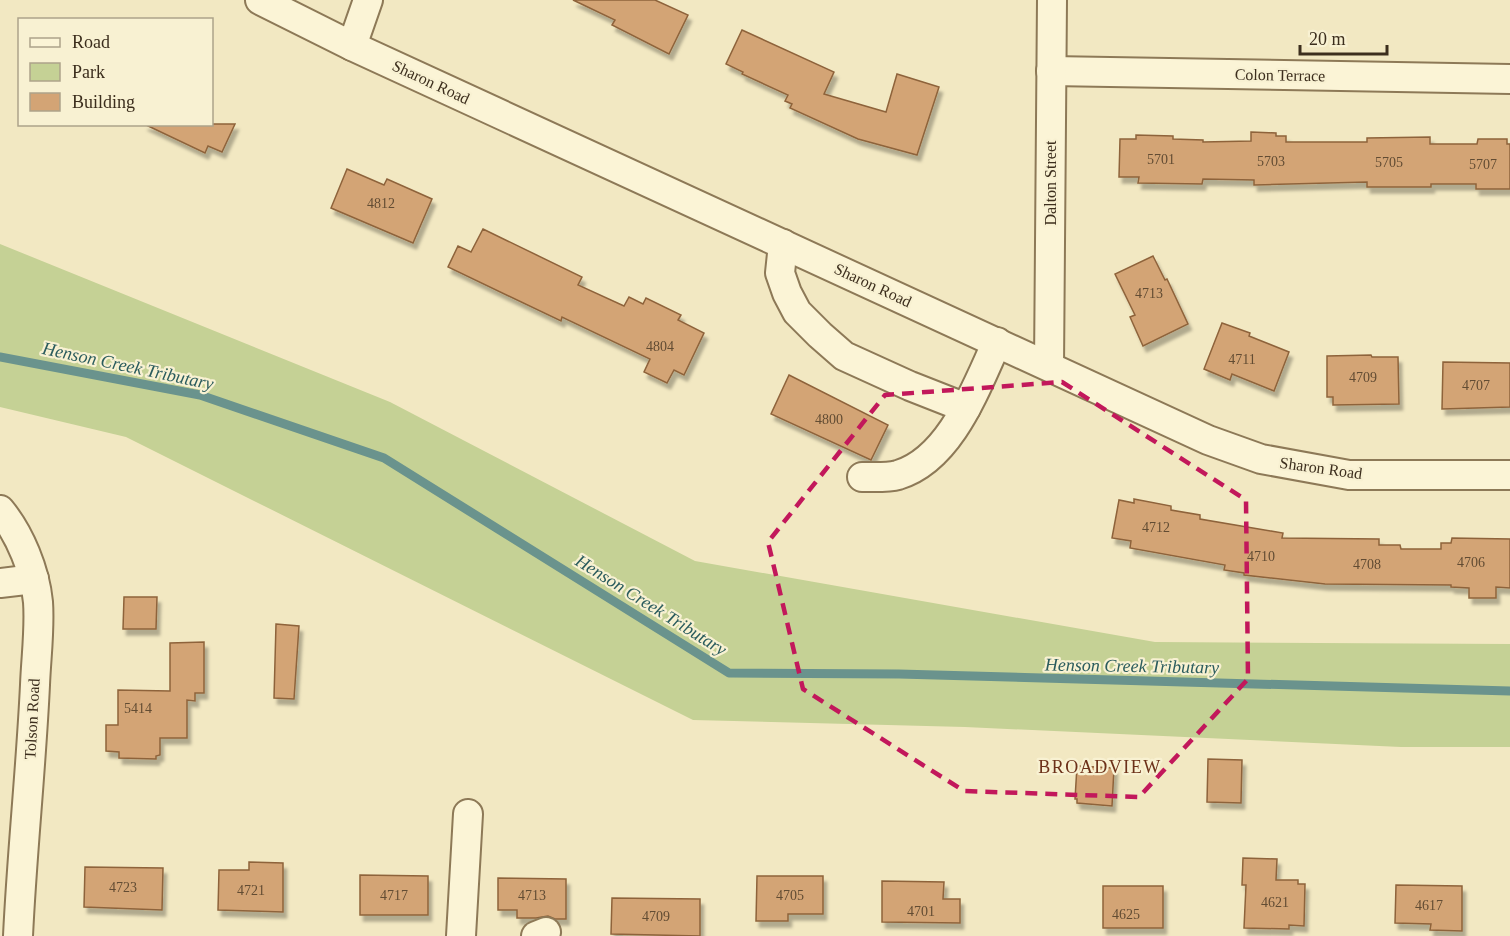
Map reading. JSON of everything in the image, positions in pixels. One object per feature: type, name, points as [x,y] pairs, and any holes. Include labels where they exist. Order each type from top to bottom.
[{"type":"street","name":"Sharon Road","points":[[260,0],[352,46],[1198,436],[1261,459],[1349,475],[1510,475]]},
{"type":"street","points":[[352,46],[368,0]]},
{"type":"street","name":"Dalton Street","points":[[1049,366],[1052,0]]},
{"type":"street","name":"Colon Terrace","points":[[1051,71],[1510,79]]},
{"type":"street","points":[[783,244],[780,273],[787,293],[796,312],[820,335],[844,356],[966,408]]},
{"type":"street","points":[[862,477],[897,476],[918,467],[942,445],[966,408],[997,342]]},
{"type":"street","name":"Tolson Road","points":[[0,510],[20,542],[34,579],[38,603],[33,718],[22,850],[18,936]]},
{"type":"street","points":[[0,583],[34,579]]},
{"type":"street","points":[[461,936],[468,814]]},
{"type":"highlighted area","points":[[1062,382],[1246,500],[1248,679],[1139,797],[964,791],[803,689],[768,542],[885,395]]},
{"type":"green space","points":[[0,244],[390,402],[695,561],[1155,642],[1510,644],[1510,747],[1401,747],[965,727],[693,720],[126,437],[0,407]]},
{"type":"building","points":[[573,0],[655,0],[688,15],[669,54],[612,25],[615,20]]},
{"type":"building","points":[[742,30],[834,72],[824,94],[886,112],[897,74],[939,87],[917,155],[858,139],[790,108],[792,104],[785,101],[788,95],[726,64]]},
{"type":"building","points":[[235,124],[222,152],[208,146],[205,153],[148,126]]},
{"type":"building","points":[[1251,132],[1276,133],[1276,136],[1286,136],[1286,142],[1367,142],[1367,138],[1430,137],[1430,144],[1477,144],[1478,139],[1507,139],[1507,144],[1510,144],[1510,189],[1476,189],[1476,184],[1367,187],[1367,182],[1254,185],[1254,180],[1203,179],[1202,184],[1138,183],[1139,177],[1119,177],[1120,139],[1136,139],[1136,135],[1173,136],[1173,139],[1203,140],[1203,142],[1251,141]]},
{"type":"building","points":[[347,169],[384,185],[387,179],[432,199],[413,243],[331,208]]},
{"type":"building","points":[[483,229],[582,277],[578,285],[624,306],[629,297],[643,304],[646,298],[681,315],[678,320],[704,333],[684,375],[674,370],[667,383],[644,372],[650,359],[562,317],[561,321],[448,267],[458,246],[471,252]]},
{"type":"building","points":[[1153,256],[1165,280],[1167,279],[1188,324],[1143,346],[1130,317],[1135,315],[1115,274]]},
{"type":"building","points":[[1222,323],[1250,333],[1249,336],[1289,352],[1274,391],[1232,374],[1230,380],[1204,369]]},
{"type":"building","points":[[1371,355],[1372,357],[1398,357],[1399,404],[1333,405],[1333,397],[1327,397],[1327,356]]},
{"type":"building","points":[[1443,362],[1510,363],[1510,407],[1442,409]]},
{"type":"building","points":[[789,375],[888,425],[871,460],[771,414]]},
{"type":"building","points":[[1134,499],[1171,506],[1171,510],[1200,515],[1200,519],[1283,533],[1282,538],[1379,539],[1379,545],[1400,545],[1401,549],[1441,549],[1441,543],[1451,543],[1452,538],[1510,539],[1510,588],[1496,587],[1496,598],[1469,598],[1469,588],[1451,587],[1451,585],[1325,584],[1244,575],[1244,573],[1224,570],[1225,565],[1130,548],[1131,541],[1112,538],[1119,500],[1134,503]]},
{"type":"building","points":[[124,597],[157,597],[156,629],[123,629]]},
{"type":"building","points":[[276,624],[299,626],[294,699],[274,698]]},
{"type":"building","points":[[204,642],[204,693],[195,693],[195,701],[187,700],[187,738],[160,738],[160,755],[156,756],[156,759],[119,758],[119,752],[106,751],[106,725],[118,725],[118,690],[170,691],[170,643]]},
{"type":"building","points":[[1208,759],[1242,760],[1241,803],[1207,802]]},
{"type":"building","points":[[1077,766],[1114,768],[1112,806],[1077,803],[1075,799]]},
{"type":"building","points":[[1243,858],[1277,859],[1276,880],[1298,880],[1298,884],[1305,884],[1304,926],[1289,925],[1289,929],[1244,928],[1246,885],[1242,885]]},
{"type":"building","points":[[249,862],[283,863],[283,912],[218,910],[219,870],[249,870]]},
{"type":"building","points":[[85,867],[163,868],[162,910],[84,907]]},
{"type":"building","points":[[360,875],[428,876],[428,915],[360,915]]},
{"type":"building","points":[[757,876],[823,876],[823,914],[788,914],[788,921],[756,921]]},
{"type":"building","points":[[498,878],[566,879],[566,919],[555,919],[548,916],[517,918],[517,910],[498,910]]},
{"type":"building","points":[[882,881],[944,882],[943,899],[960,899],[960,923],[882,922]]},
{"type":"building","points":[[1396,885],[1462,886],[1462,931],[1430,930],[1431,924],[1395,923]]},
{"type":"building","points":[[1103,886],[1163,886],[1163,928],[1103,928]]},
{"type":"building","points":[[612,898],[700,899],[700,936],[611,934]]},
{"type":"waterway","name":"Henson Creek Tributary","points":[[0,357],[200,395],[384,458],[729,673],[899,674],[1510,691]]},
{"type":"district","name":"BROADVIEW","points":[[1100,767]]}]
